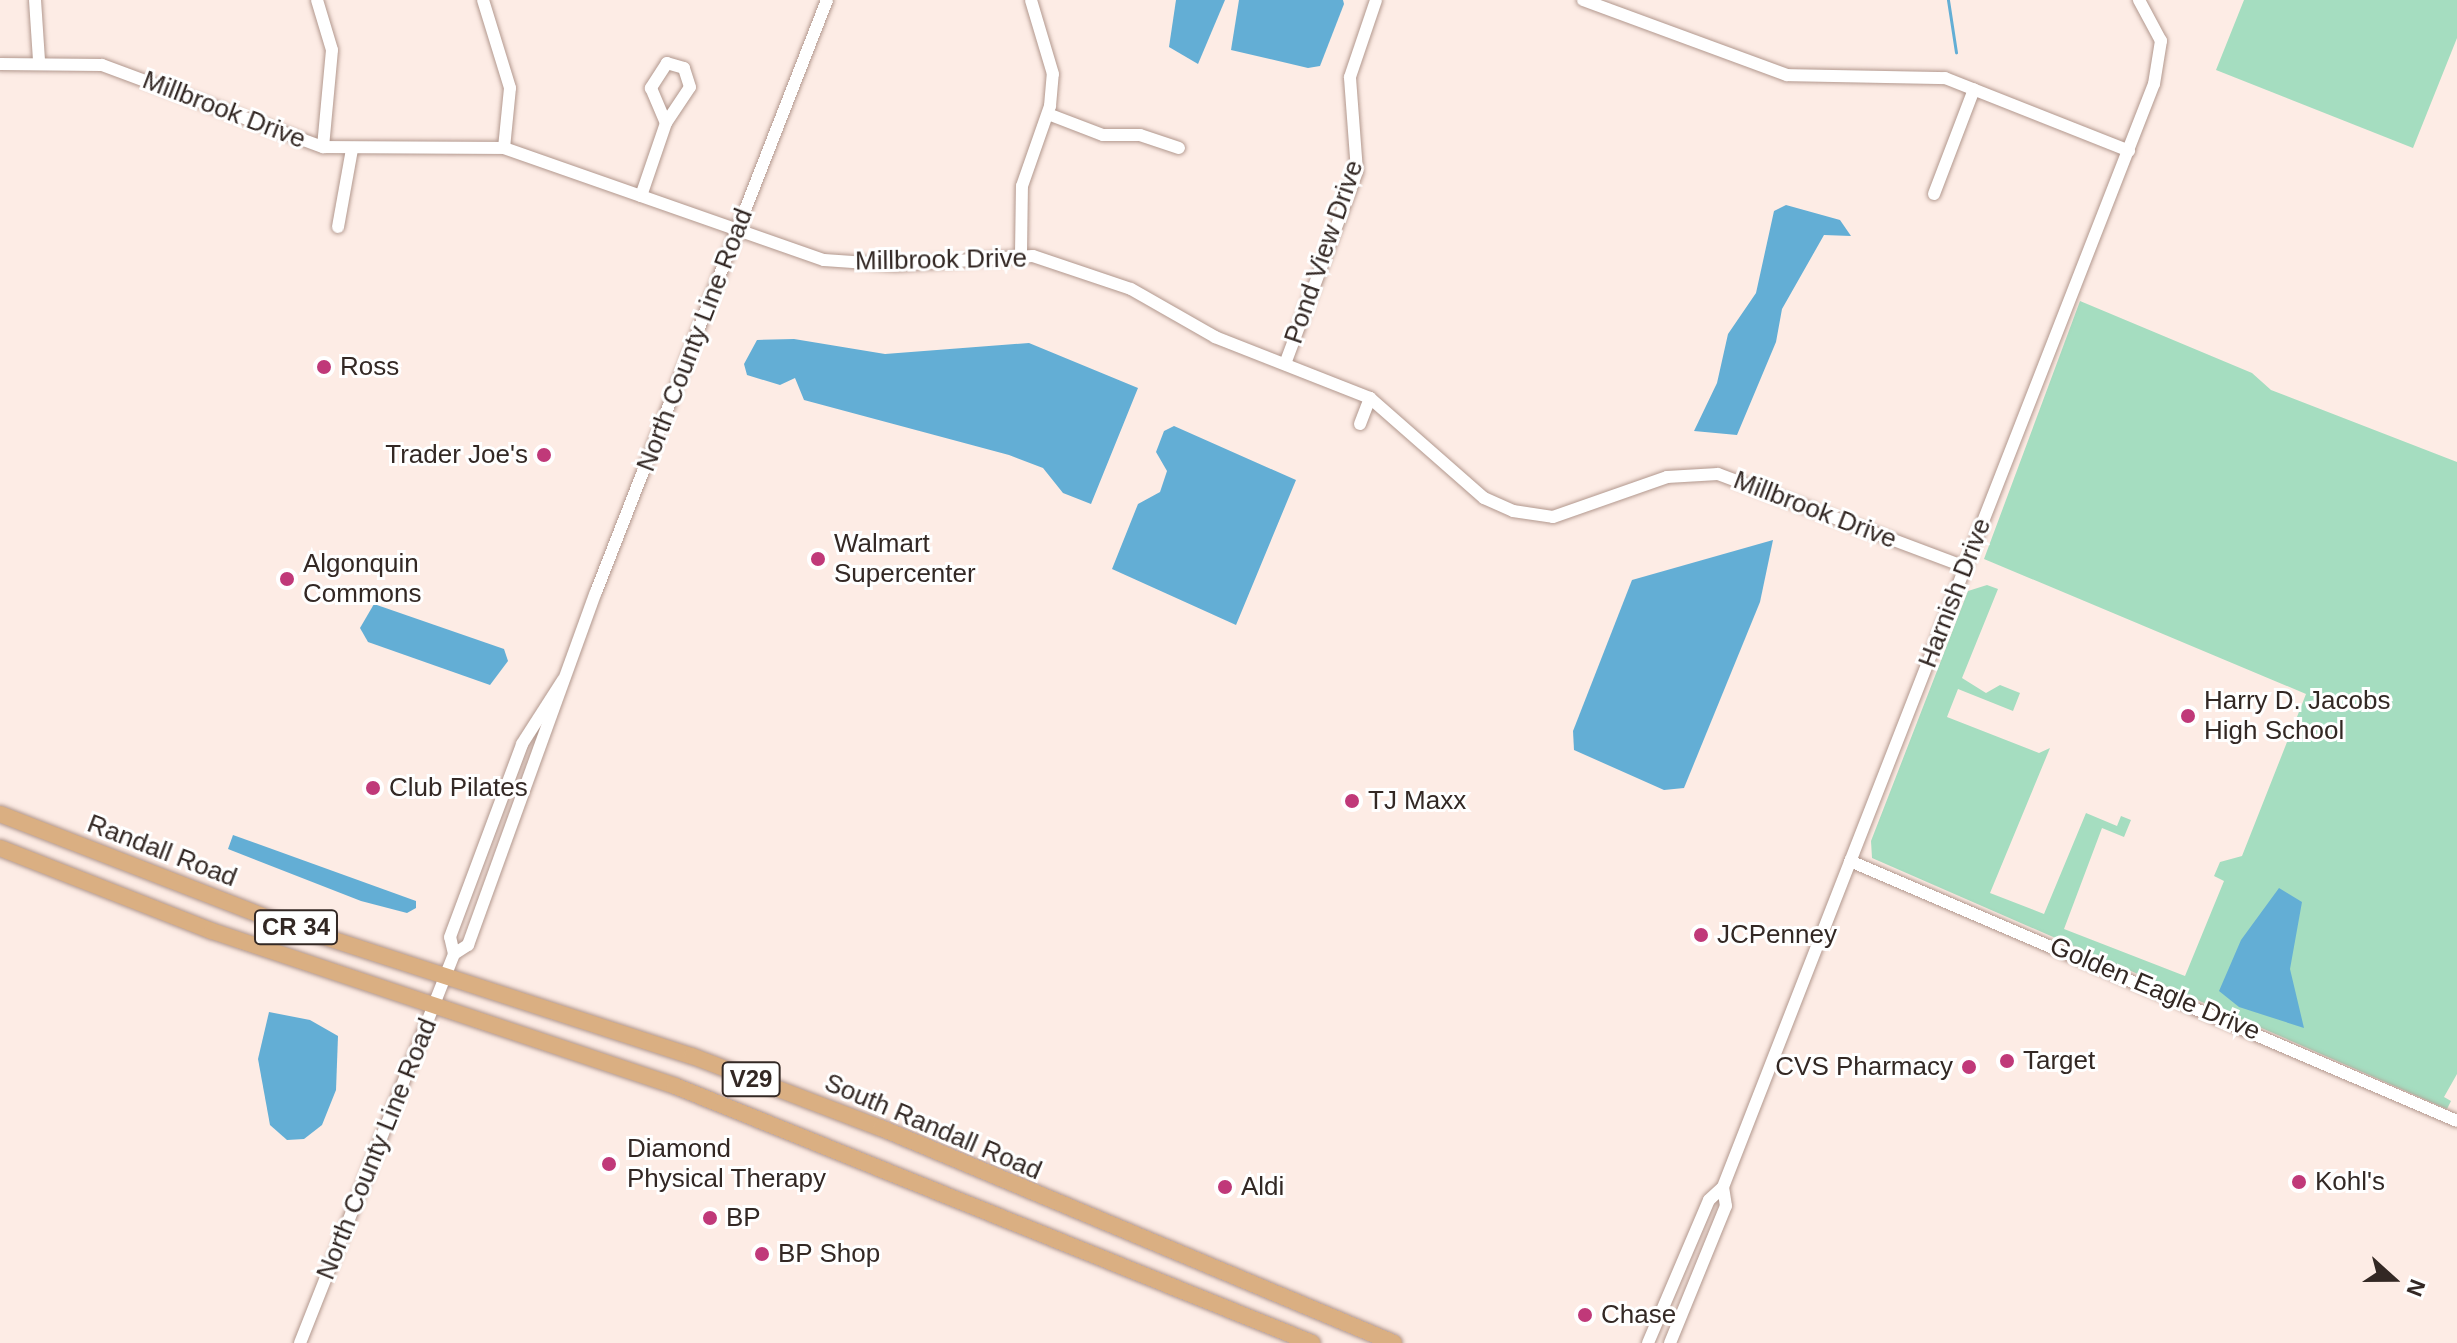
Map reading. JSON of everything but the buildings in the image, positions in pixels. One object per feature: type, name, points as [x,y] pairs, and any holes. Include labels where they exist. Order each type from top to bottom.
[{"type":"main road","name":"Randall Road","points":[[0,814],[279,922],[445,976]]},
{"type":"main road","name":"CR 34","points":[[0,848],[212,931],[434,1006]]},
{"type":"main road","name":"South Randall Road","points":[[445,976],[881,1128],[1394,1343]]},
{"type":"main road","name":"V29","points":[[434,1006],[675,1086],[1312,1343]]},
{"type":"street","points":[[35,0],[39,61]]},
{"type":"street","points":[[317,0],[332,50],[323,147]]},
{"type":"street","points":[[483,0],[510,88],[504,148]]},
{"type":"street","name":"North County Line Road","points":[[454,954],[450,937],[522,744],[563,680],[827,0]]},
{"type":"street","points":[[1021,254],[1022,186],[1048,114],[1052,63],[1031,0]]},
{"type":"street","name":"Pond View Drive","points":[[1285,364],[1357,171],[1350,77],[1376,0]]},
{"type":"street","points":[[1583,0],[1787,75],[1863,82],[1920,74],[1974,89],[2129,151]]},
{"type":"street","name":"Harnish Drive","points":[[1648,1343],[1709,1200],[1723,1187],[2129,151],[2162,55],[2158,28],[2139,0]]},
{"type":"street","name":"Millbrook Drive","points":[[0,64],[39,61],[102,65],[323,147],[504,148],[641,196],[737,234],[824,260],[866,264],[1021,254],[1131,289],[1215,337],[1370,398],[1484,498],[1527,516],[1563,514],[1667,477],[1718,474],[1965,567]]},
{"type":"street","points":[[641,196],[666,123],[690,87],[684,68],[667,63],[651,88],[666,123]]},
{"type":"street","points":[[1934,194],[1974,89]]},
{"type":"street","points":[[1048,114],[1103,135],[1140,135],[1179,148]]},
{"type":"street","points":[[338,227],[352,149]]},
{"type":"street","points":[[1360,424],[1370,398]]},
{"type":"street","name":"North County Line Road","points":[[300,1343],[454,954],[468,945],[562,702],[563,680]]},
{"type":"street","name":"Golden Eagle Drive","points":[[1850,861],[2457,1121]]},
{"type":"street","name":"Harnish Drive","points":[[1670,1343],[1726,1206],[1723,1187]]},
{"type":"green space","points":[[2244,0],[2457,0],[2457,38],[2413,148],[2216,70]]},
{"type":"green space","name":"Harry D. Jacobs High School","points":[[2080,301],[2252,373],[2271,390],[2457,462],[2457,1074],[2444,1097],[2451,1101],[2447,1109],[1872,858],[1871,841],[1968,591],[1987,585],[1998,589],[1962,678],[1986,693],[2000,685],[2020,693],[2013,711],[1958,689],[1947,717],[2039,753],[2050,748],[1990,893],[2044,914],[2086,813],[2117,826],[2121,816],[2131,820],[2124,837],[2102,828],[2064,929],[2185,976],[2224,881],[2214,876],[2220,862],[2242,856],[2306,694],[1984,559]]},
{"type":"water","points":[[1176,0],[1225,0],[1198,64],[1169,47]]},
{"type":"water","points":[[1239,0],[1343,0],[1344,4],[1320,66],[1308,68],[1231,50]]},
{"type":"water","points":[[1786,205],[1840,220],[1851,236],[1824,235],[1782,309],[1776,342],[1737,435],[1694,431],[1717,383],[1728,334],[1756,293],[1774,211]]},
{"type":"water","points":[[794,339],[885,354],[1029,343],[1138,388],[1091,504],[1063,493],[1043,468],[1009,455],[804,400],[795,378],[780,385],[747,375],[744,364],[757,340]]},
{"type":"water","points":[[1174,426],[1296,480],[1236,625],[1112,569],[1138,504],[1160,492],[1167,471],[1156,452],[1164,431]]},
{"type":"water","points":[[1773,540],[1760,602],[1684,788],[1664,790],[1574,750],[1573,731],[1632,580]]},
{"type":"water","points":[[374,604],[504,649],[508,661],[490,685],[368,642],[360,628]]},
{"type":"water","points":[[233,835],[416,901],[416,908],[407,913],[361,901],[228,849]]},
{"type":"water","points":[[2279,888],[2302,902],[2290,969],[2304,1028],[2239,1007],[2219,991],[2241,940]]},
{"type":"water","points":[[269,1012],[310,1020],[338,1036],[336,1090],[322,1125],[304,1139],[287,1140],[270,1125],[258,1059]]},
{"type":"waterway","points":[[1948,0],[1956,52]]},
{"type":"place","name":"Ross","points":[[324,367]]},
{"type":"place","name":"Trader Joe's","points":[[544,455]]},
{"type":"place","name":"Walmart Supercenter","points":[[818,559]]},
{"type":"place","name":"Algonquin Commons","points":[[287,579]]},
{"type":"place","name":"Harry D. Jacobs High School","points":[[2188,716]]},
{"type":"place","name":"Club Pilates","points":[[373,788]]},
{"type":"place","name":"TJ Maxx","points":[[1352,801]]},
{"type":"place","name":"JCPenney","points":[[1701,935]]},
{"type":"place","name":"Target","points":[[2007,1061]]},
{"type":"place","name":"CVS Pharmacy","points":[[1969,1067]]},
{"type":"place","name":"Diamond Physical Therapy","points":[[609,1164]]},
{"type":"place","name":"Kohl's","points":[[2299,1182]]},
{"type":"place","name":"Aldi","points":[[1225,1187]]},
{"type":"place","name":"BP","points":[[710,1218]]},
{"type":"place","name":"BP Shop","points":[[762,1254]]},
{"type":"place","name":"Chase","points":[[1585,1315]]}]
